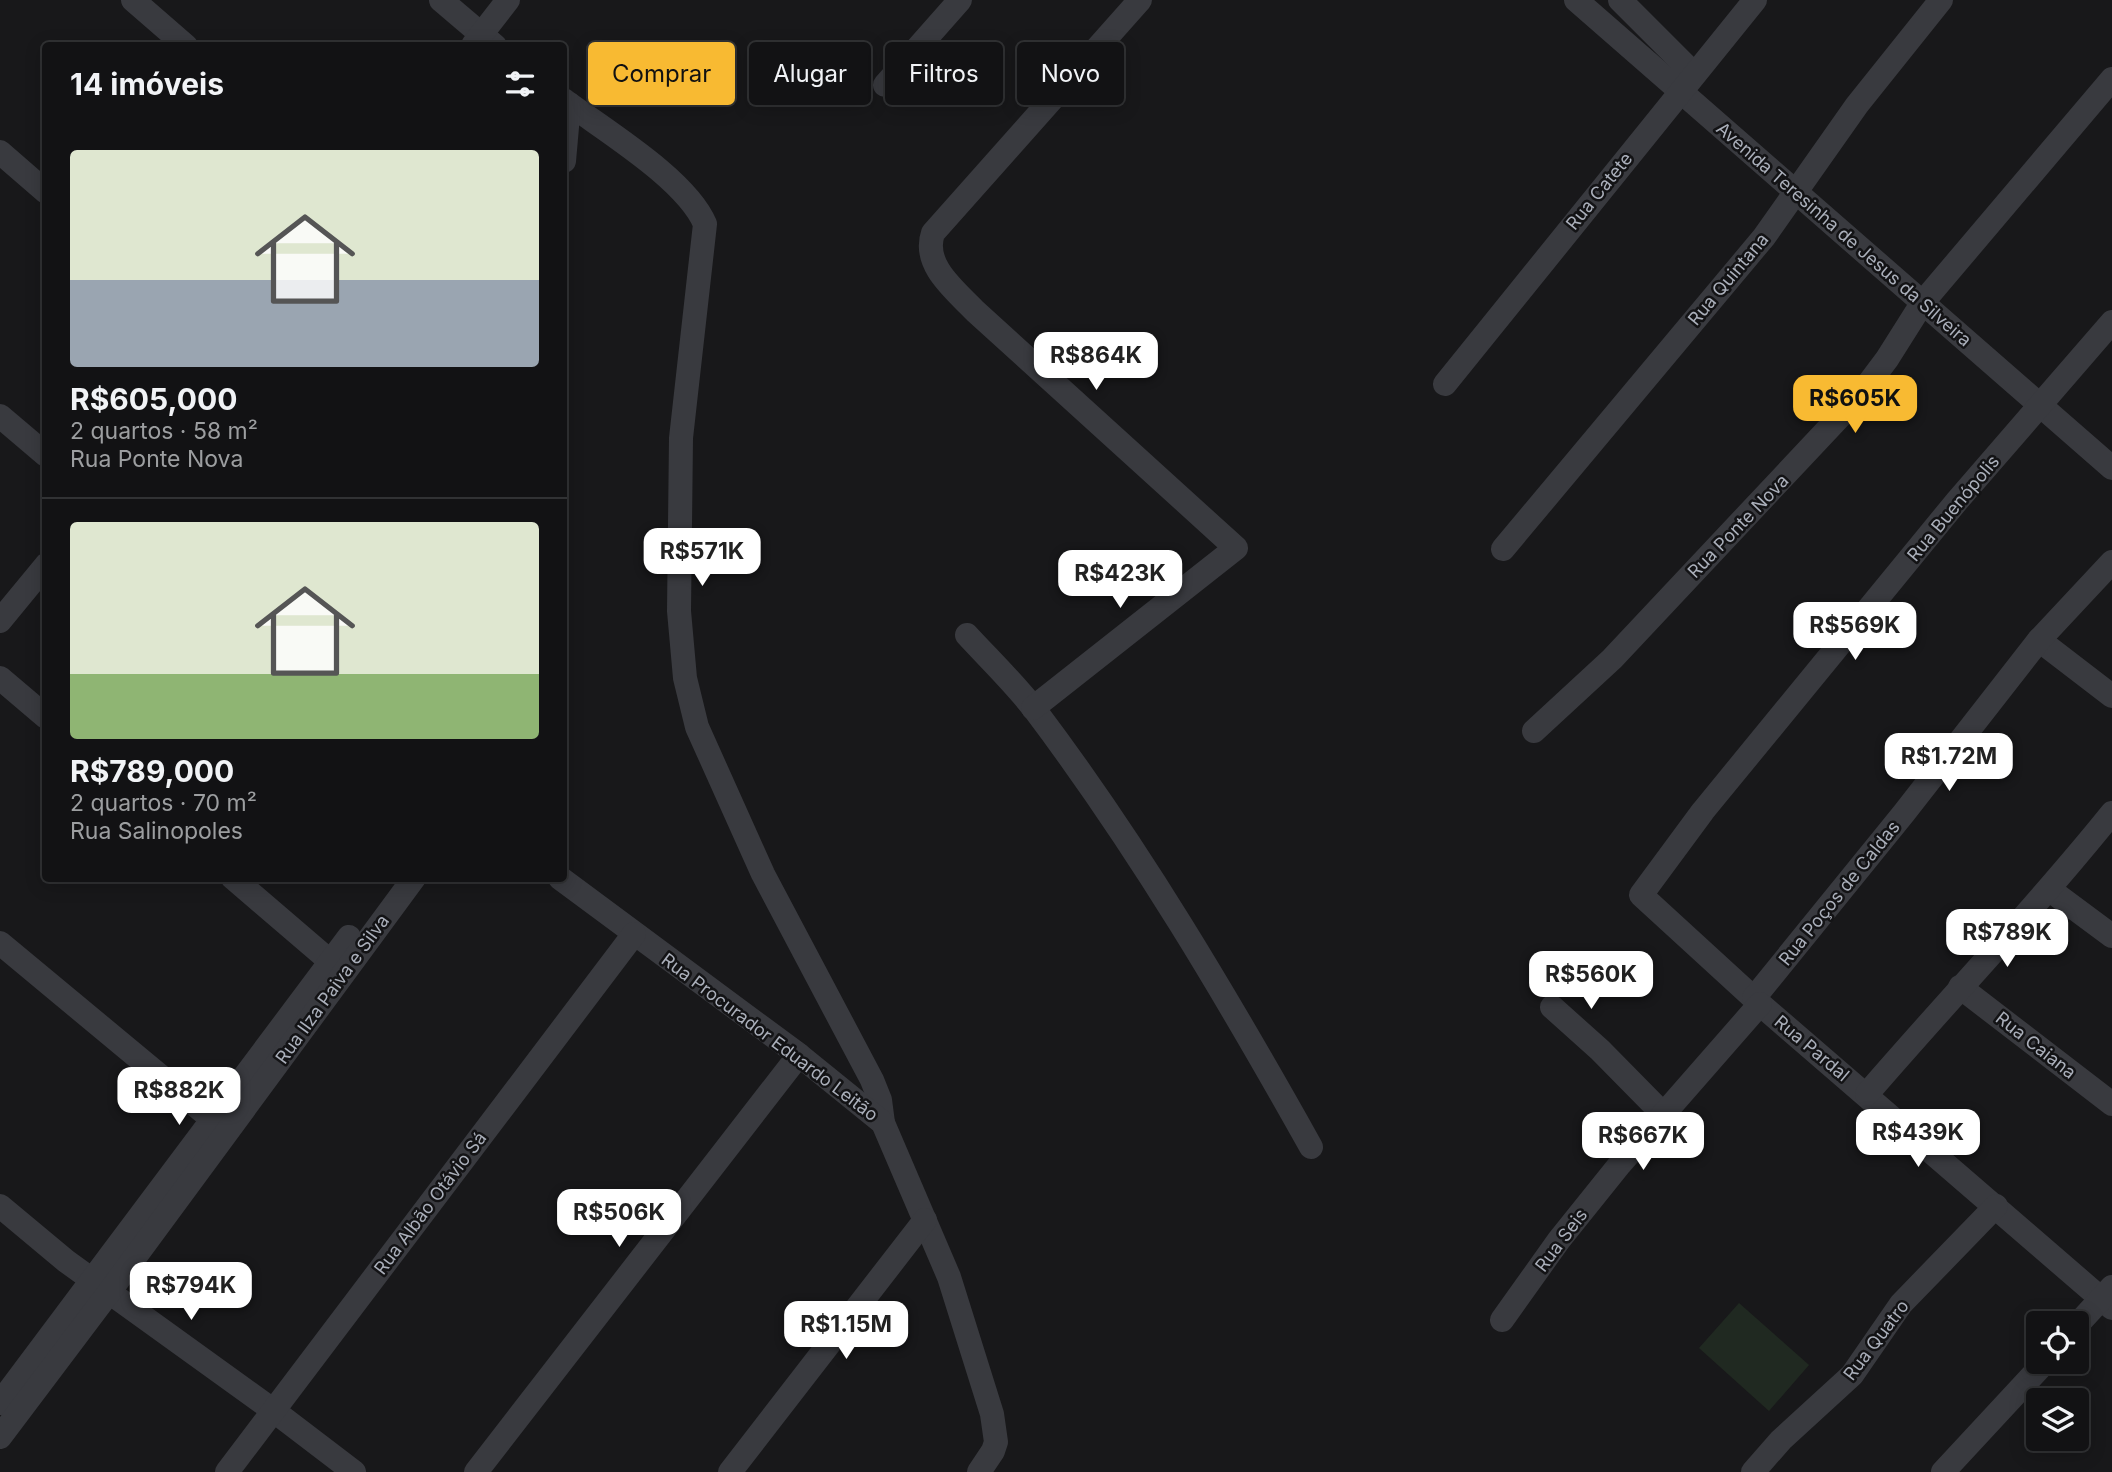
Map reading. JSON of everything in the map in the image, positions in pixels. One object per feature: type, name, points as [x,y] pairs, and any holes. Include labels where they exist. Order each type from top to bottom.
[{"type":"street","points":[[133,0],[181,42]]},
{"type":"street","points":[[441,0],[483,42],[508,0]]},
{"type":"street","points":[[923,42],[960,0]]},
{"type":"street","points":[[1034,708],[1236,548],[975,311],[943,277],[930,255],[933,233],[1140,0]]},
{"type":"street","name":"Avenida Teresinha de Jesus da Silveira","points":[[1576,0],[1687,83],[1795,192],[2112,468]]},
{"type":"street","points":[[1620,0],[1687,83]]},
{"type":"street","name":"Rua Catete","points":[[1445,384],[1755,0]]},
{"type":"street","name":"Rua Quintana","points":[[1503,549],[1764,237],[1857,104],[1941,0]]},
{"type":"street","name":"Rua Ponte Nova","points":[[1534,731],[1612,659],[1836,422],[1887,359],[1923,302],[2112,79]]},
{"type":"street","points":[[567,103],[669,179],[699,211],[705,225],[681,438],[679,611],[685,678],[696,727],[716,774],[769,887],[872,1080],[880,1100],[883,1124]]},
{"type":"street","points":[[0,152],[42,189]]},
{"type":"street","name":"Rua Buenópolis","points":[[1641,895],[1720,791],[1957,501],[2112,323]]},
{"type":"street","points":[[0,416],[42,452]]},
{"type":"street","name":"Rua Poços de Caldas","points":[[1757,1001],[2039,640],[2112,562]]},
{"type":"street","points":[[0,621],[42,570]]},
{"type":"street","points":[[967,635],[1034,708],[1117,826],[1229,1001],[1311,1147]]},
{"type":"street","points":[[2039,640],[2112,696]]},
{"type":"street","points":[[0,678],[42,714]]},
{"type":"street","points":[[1867,1094],[1960,987],[2050,890],[2112,813]]},
{"type":"street","points":[[238,882],[338,967]]},
{"type":"street","name":"Rua Ilza Paiva e Silva","points":[[338,967],[391,882]]},
{"type":"street","name":"Rua Ilza Paiva e Silva","points":[[0,1437],[102,1285],[338,967],[411,882]]},
{"type":"street","name":"Rua Procurador Eduardo Leitão","points":[[565,882],[799,1055],[883,1124],[965,1322],[996,1434],[993,1451],[979,1472]]},
{"type":"street","points":[[2050,890],[2112,936]]},
{"type":"street","name":"Rua Pardal","points":[[1641,895],[1757,1001],[1996,1206],[2109,1298]]},
{"type":"street","name":"Rua Albão Otávio Sá","points":[[227,1472],[634,934]]},
{"type":"street","points":[[0,943],[220,1126]]},
{"type":"street","name":"Rua Caiana","points":[[1960,987],[2112,1104]]},
{"type":"street","name":"Rua Seis","points":[[1502,1320],[1559,1240],[1757,1001]]},
{"type":"street","points":[[1552,1007],[1600,1050],[1664,1115]]},
{"type":"street","points":[[476,1472],[799,1055]]},
{"type":"street","points":[[0,1206],[51,1249],[354,1472]]},
{"type":"street","name":"Rua Quatro","points":[[1754,1472],[1781,1440],[1852,1375],[1901,1304],[1996,1206]]},
{"type":"street","points":[[730,1472],[925,1220]]},
{"type":"street","name":"Rua Ilza Paiva e Silva","points":[[0,1403],[102,1285]]},
{"type":"street","points":[[2089,1315],[2109,1298]]},
{"type":"street","points":[[1943,1472],[2034,1374]]},
{"type":"shaded area","points":[[1739,1303],[1809,1365],[1769,1411],[1699,1348]]}]
